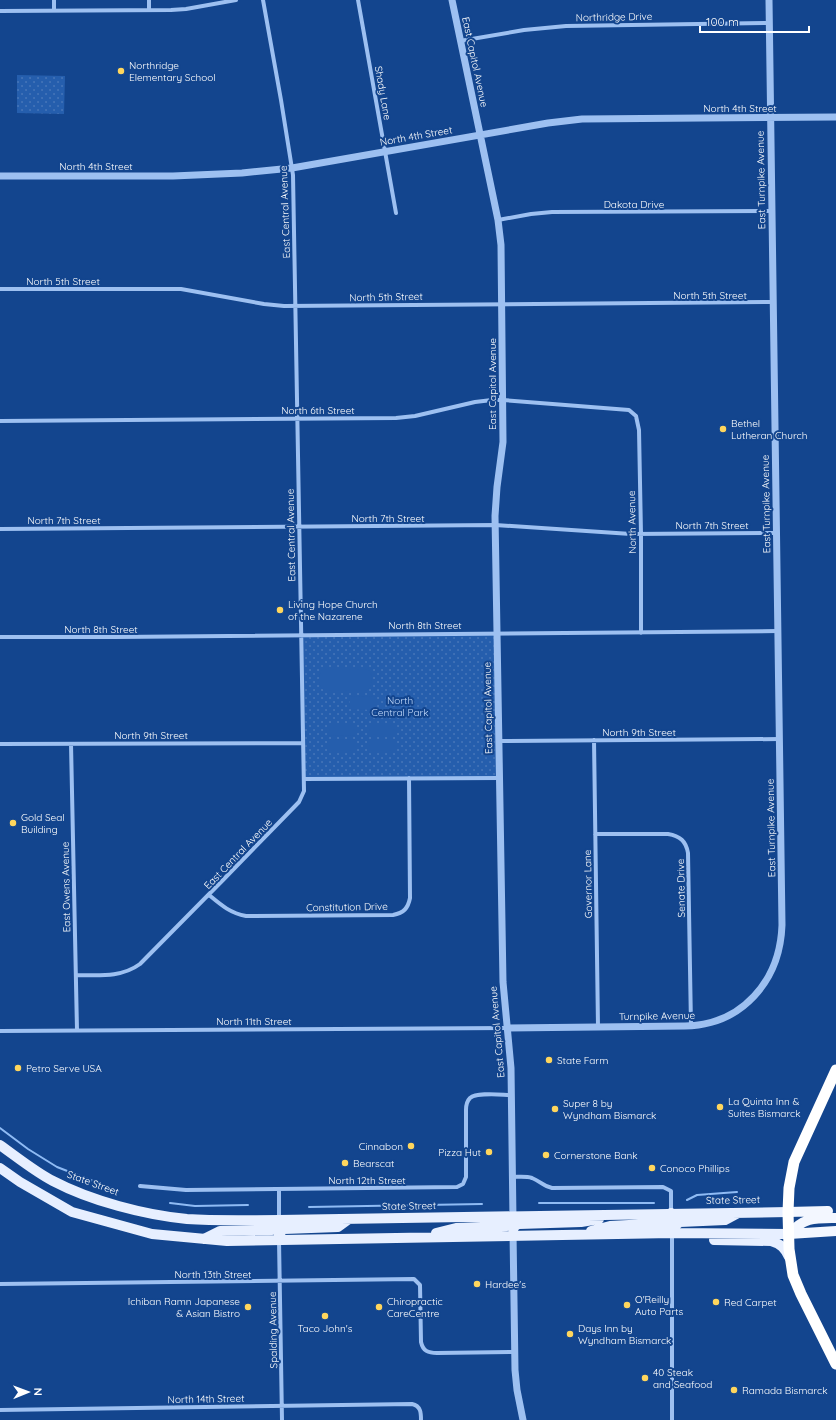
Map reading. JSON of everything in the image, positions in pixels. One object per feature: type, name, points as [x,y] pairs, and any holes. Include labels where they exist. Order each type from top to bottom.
[{"type":"highway","points":[[836,1070],[794,1162],[790,1183],[788,1212],[789,1257],[793,1275],[800,1294],[836,1364]]},
{"type":"highway","name":"State Street","points":[[788,1212],[836,1211]]},
{"type":"highway","points":[[788,1234],[795,1226],[807,1220],[836,1218]]},
{"type":"highway","points":[[821,1232],[836,1228]]},
{"type":"highway","name":"State Street","points":[[788,1234],[836,1231]]},
{"type":"main road","name":"State Street","points":[[0,1145],[27,1165],[52,1180],[73,1190],[123,1206],[186,1219],[226,1221],[349,1219],[513,1226],[577,1235],[672,1233],[788,1234]]},
{"type":"main road","name":"State Street","points":[[0,1168],[14,1178],[72,1212],[152,1234],[227,1241],[416,1237],[623,1214],[788,1212]]},
{"type":"main road","points":[[672,1233],[672,1228],[680,1222],[725,1220],[740,1212]]},
{"type":"main road","points":[[577,1235],[610,1226],[666,1222],[671,1219],[671,1213]]},
{"type":"main road","points":[[279,1240],[280,1233],[284,1229],[338,1227],[349,1219]]},
{"type":"main road","points":[[204,1239],[220,1231],[272,1230],[278,1225],[279,1220]]},
{"type":"main road","points":[[685,1233],[713,1240],[771,1241],[782,1246],[789,1257]]},
{"type":"street","points":[[54,0],[54,11]]},
{"type":"street","points":[[149,0],[149,10]]},
{"type":"street","points":[[0,11],[186,9],[236,0]]},
{"type":"street","name":"East Central Avenue","points":[[76,975],[115,975],[136,967],[209,895],[299,802],[303,795],[304,779],[296,306],[292,168],[263,0]]},
{"type":"street","name":"Shady Lane","points":[[358,0],[396,213]]},
{"type":"street","name":"East Capitol Avenue","points":[[452,0],[498,220],[501,245],[503,442],[496,496],[495,525],[503,982],[511,1058],[515,1352],[517,1390],[523,1420]]},
{"type":"street","name":"East Turnpike Avenue","points":[[769,0],[782,925],[781,942],[777,958]]},
{"type":"street","name":"Northridge Drive","points":[[460,42],[524,30],[566,26],[769,24]]},
{"type":"street","name":"North 4th Street","points":[[0,176],[209,175],[242,173],[292,168],[548,123],[582,119],[836,117]]},
{"type":"street","name":"Dakota Drive","points":[[498,220],[552,212],[772,211]]},
{"type":"street","name":"North 5th Street","points":[[0,289],[181,289],[264,304],[296,306],[773,302]]},
{"type":"street","name":"North 6th Street","points":[[0,421],[408,417],[475,402],[503,400],[624,409],[633,412]]},
{"type":"street","name":"North Avenue","points":[[633,412],[639,425],[641,633]]},
{"type":"street","name":"North 7th Street","points":[[0,529],[495,525],[641,534],[777,533]]},
{"type":"street","name":"North 8th Street","points":[[0,637],[778,631]]},
{"type":"street","name":"North 9th Street","points":[[499,740],[780,738]]},
{"type":"street","name":"Governor Lane","points":[[594,740],[598,1027]]},
{"type":"street","name":"North 9th Street","points":[[0,744],[303,743]]},
{"type":"street","name":"East Owens Avenue","points":[[71,744],[76,1030]]},
{"type":"street","name":"Constitution Drive","points":[[209,895],[228,910],[246,916],[393,915],[401,913],[407,907],[410,898],[409,778]]},
{"type":"street","points":[[304,779],[500,778]]},
{"type":"street","name":"Senate Drive","points":[[595,834],[668,834],[678,837],[685,844],[688,853],[691,1026]]},
{"type":"street","name":"Turnpike Avenue","points":[[508,1028],[691,1026],[708,1023],[723,1018],[747,1004],[766,982],[777,958]]},
{"type":"street","name":"North 11th Street","points":[[0,1030],[508,1028]]},
{"type":"street","name":"North 12th Street","points":[[140,1186],[177,1189],[453,1188],[460,1186],[465,1181],[467,1174],[467,1102],[472,1097],[476,1096],[512,1095]]},
{"type":"street","points":[[0,1176],[14,1178]]},
{"type":"street","points":[[512,1177],[534,1179],[542,1185],[552,1188],[663,1187],[671,1191],[671,1213]]},
{"type":"street","points":[[279,1189],[279,1220]]},
{"type":"street","points":[[672,1233],[672,1420]]},
{"type":"street","name":"Spalding Avenue","points":[[279,1240],[282,1420]]},
{"type":"street","name":"North 13th Street","points":[[0,1284],[410,1279],[417,1281],[420,1289],[421,1342],[424,1349],[430,1353],[515,1352]]},
{"type":"street","name":"North 14th Street","points":[[0,1410],[412,1404],[419,1408],[421,1420]]},
{"type":"green space","points":[[17,75],[65,76],[64,114],[17,113]]},
{"type":"green space","name":"North Central Park","points":[[497,633],[500,778],[304,779],[301,634]]},
{"type":"green space","points":[[324,668],[366,668],[371,672],[371,686],[365,691],[325,691],[319,683],[320,673]]},
{"type":"green space","points":[[350,696],[376,697],[376,710],[349,709]]},
{"type":"green space","points":[[369,723],[395,723],[395,735],[369,735]]},
{"type":"green space","points":[[329,724],[355,724],[355,735],[329,736]]},
{"type":"green space","points":[[355,739],[355,751],[329,751],[329,740]]},
{"type":"green space","points":[[369,739],[395,739],[395,751],[369,751]]},
{"type":"waterway","points":[[0,1128],[28,1149],[57,1167],[111,1188]]},
{"type":"waterway","points":[[687,1200],[697,1195],[737,1192]]},
{"type":"waterway","points":[[170,1203],[195,1206],[248,1205]]},
{"type":"waterway","points":[[539,1203],[654,1203]]},
{"type":"waterway","points":[[309,1207],[482,1204]]},
{"type":"place","name":"Northridge Elementary School","points":[[121,71]]},
{"type":"place","name":"Bethel Lutheran Church","points":[[723,429]]},
{"type":"place","name":"Living Hope Church of the Nazarene","points":[[280,610]]},
{"type":"place","name":"Gold Seal Building","points":[[13,823]]},
{"type":"place","name":"State Farm","points":[[549,1060]]},
{"type":"place","name":"Petro Serve USA","points":[[18,1068]]},
{"type":"place","name":"La Quinta Inn & Suites Bismarck","points":[[720,1107]]},
{"type":"place","name":"Super 8 by Wyndham Bismarck","points":[[555,1109]]},
{"type":"place","name":"Cinnabon","points":[[411,1146]]},
{"type":"place","name":"Pizza Hut","points":[[489,1152]]},
{"type":"place","name":"Cornerstone Bank","points":[[546,1155]]},
{"type":"place","name":"Bearscat","points":[[345,1163]]},
{"type":"place","name":"Conoco Phillips","points":[[652,1168]]},
{"type":"place","name":"Hardee's","points":[[477,1284]]},
{"type":"place","name":"Red Carpet","points":[[716,1302]]},
{"type":"place","name":"O'Reilly Auto Parts","points":[[627,1305]]},
{"type":"place","name":"Ichiban Ramn Japanese & Asian Bistro","points":[[248,1307]]},
{"type":"place","name":"Chiropractic CareCentre","points":[[379,1307]]},
{"type":"place","name":"Taco John's","points":[[325,1316]]},
{"type":"place","name":"Days Inn by Wyndham Bismarck","points":[[570,1334]]},
{"type":"place","name":"40 Steak and Seafood","points":[[645,1378]]},
{"type":"place","name":"Ramada Bismarck","points":[[734,1390]]}]
